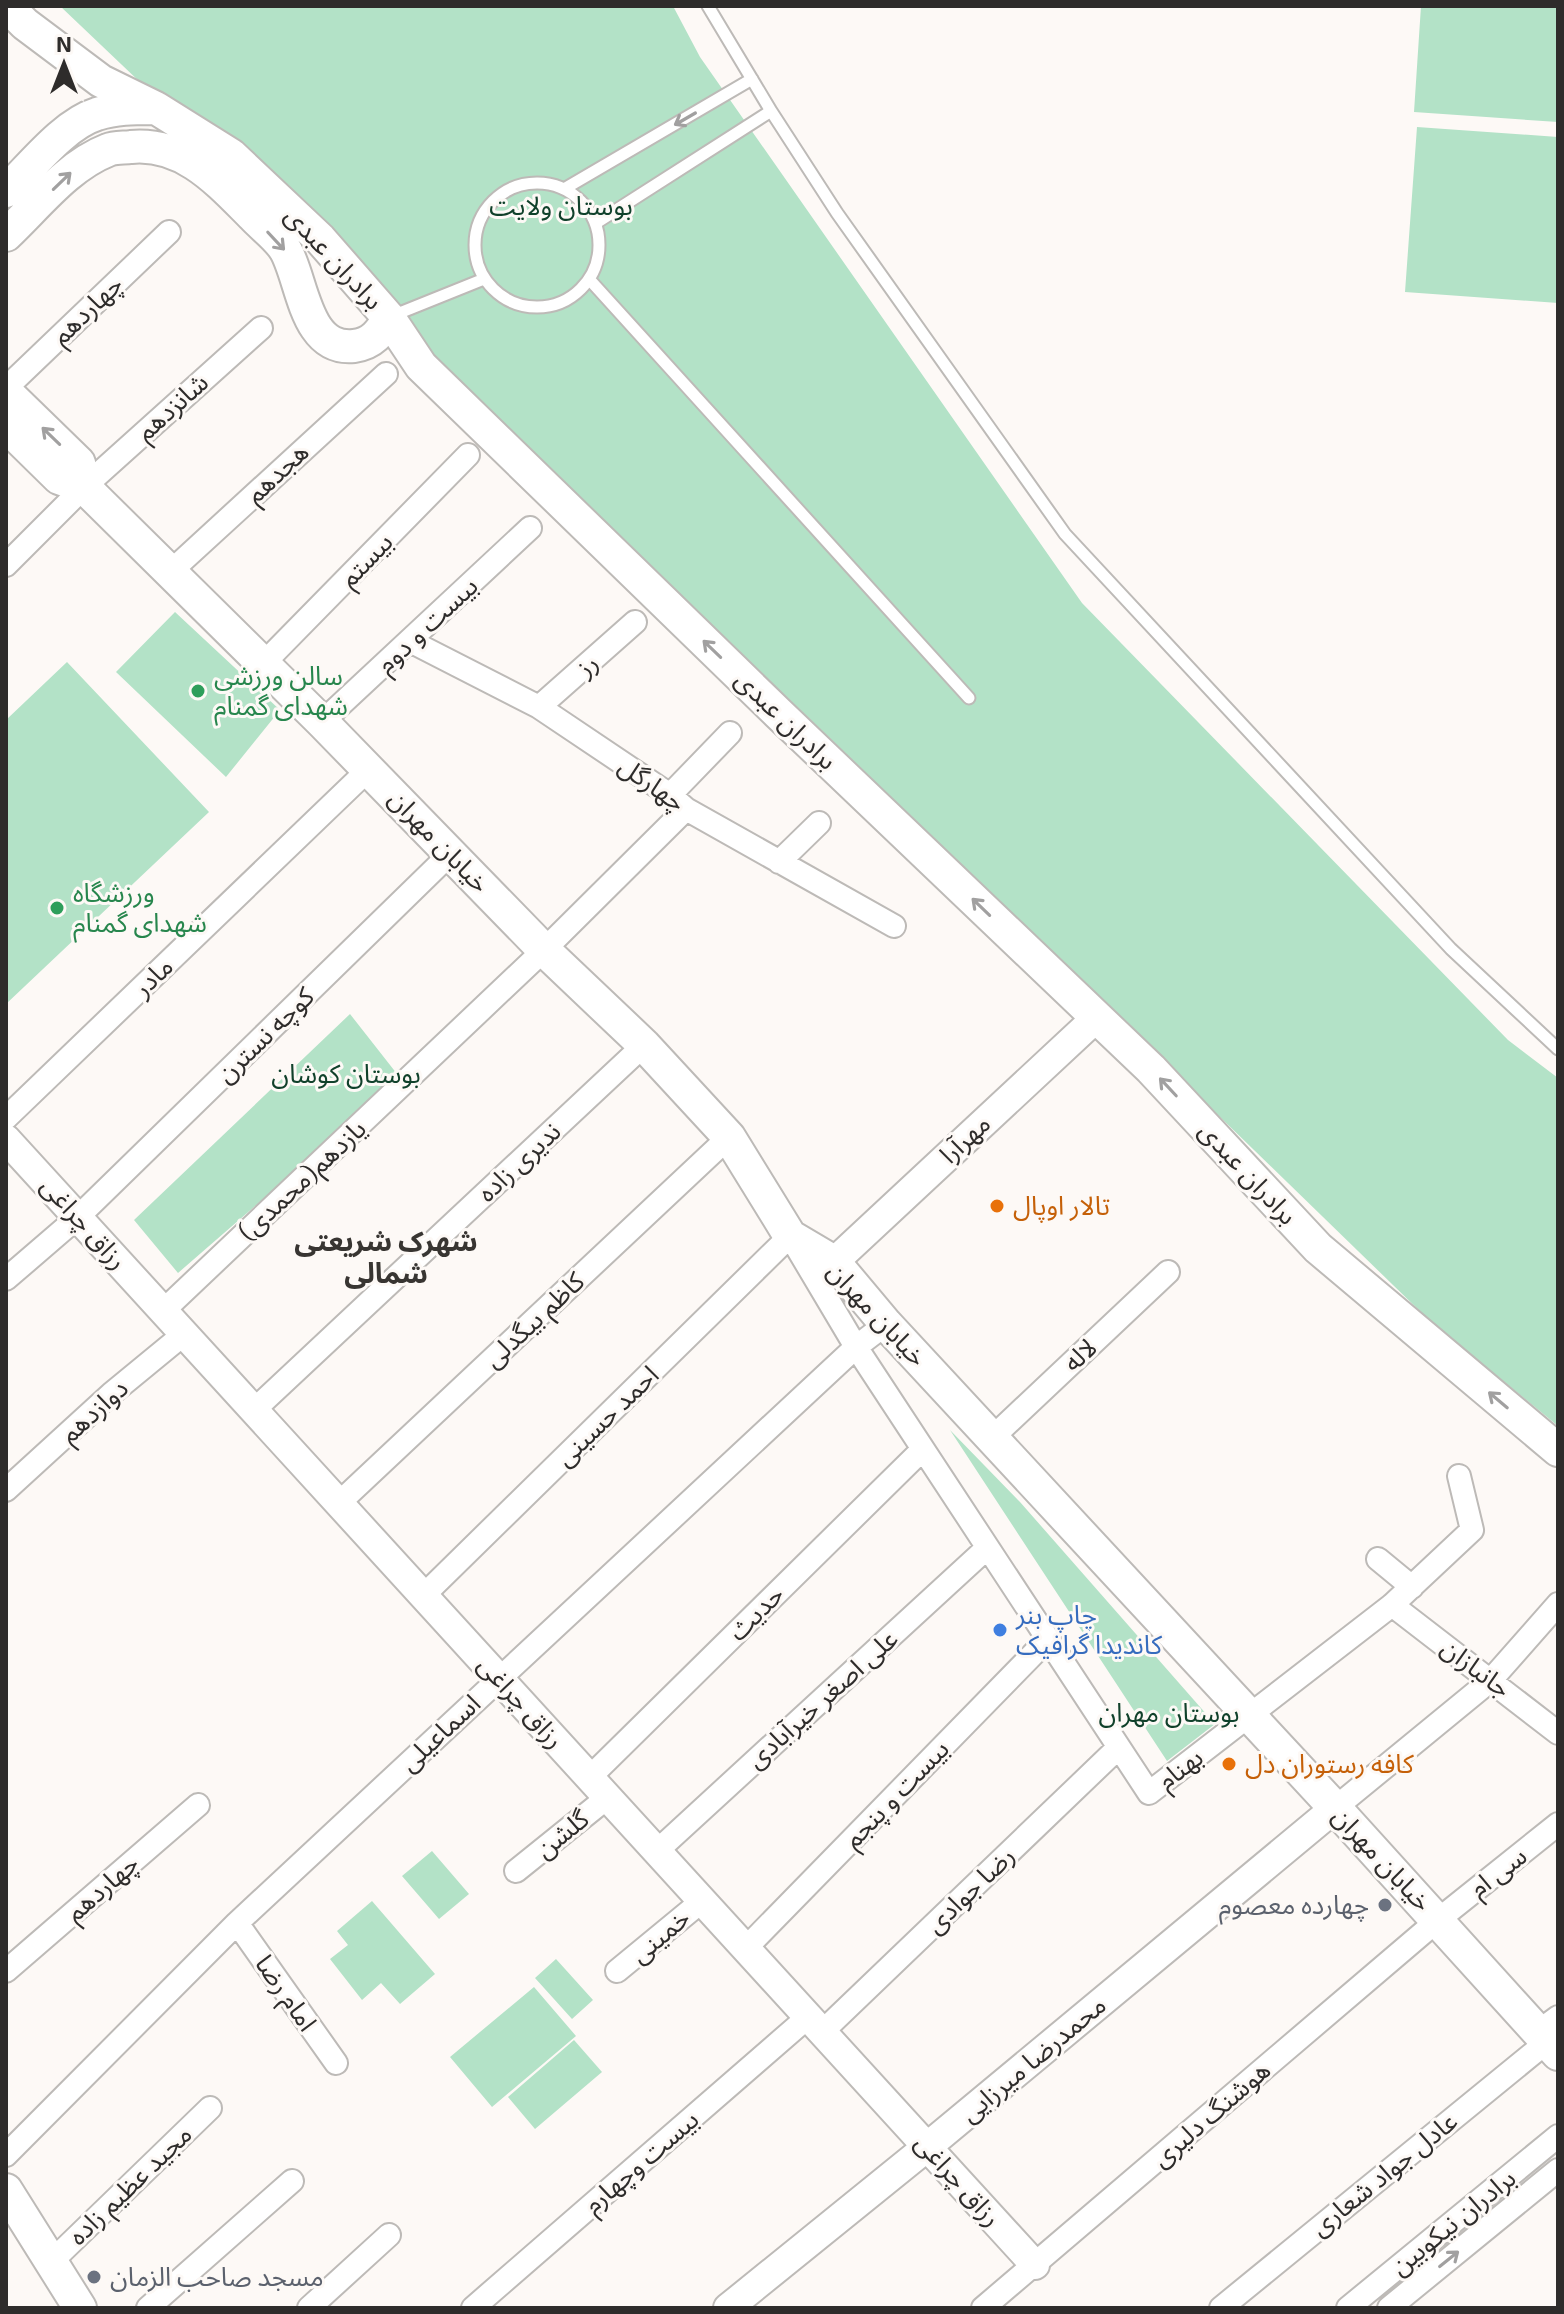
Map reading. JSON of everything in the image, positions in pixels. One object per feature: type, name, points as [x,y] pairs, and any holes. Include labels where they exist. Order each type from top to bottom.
[{"type":"main road","name":"برادران عبدی","points":[[7,6],[25,24],[101,81],[156,108],[231,155],[320,239],[389,318],[421,366],[1151,1069],[1318,1248],[1558,1450]]},
{"type":"main road","points":[[6,191],[72,127],[95,114],[156,108]]},
{"type":"main road","points":[[6,235],[81,163],[111,149],[144,146],[175,152],[212,174],[285,249],[313,322],[324,339],[342,347],[363,345],[379,334],[389,318]]},
{"type":"main road","points":[[6,390],[79,463],[84,487]]},
{"type":"main road","points":[[6,426],[59,478],[84,487]]},
{"type":"main road","name":"خیابان مهران","points":[[84,487],[369,769],[544,950],[644,1045],[729,1137],[790,1236],[834,1262],[886,1324],[1438,1920],[1551,2036]]},
{"type":"main road","points":[[6,2190],[80,2308]]},
{"type":"street","name":"چهاردهم","points":[[6,390],[169,232]]},
{"type":"street","name":"شانزدهم","points":[[6,565],[84,487],[261,328]]},
{"type":"street","name":"هجدهم","points":[[169,573],[386,374]]},
{"type":"street","name":"بیستم","points":[[263,664],[468,455]]},
{"type":"street","name":"بیست و دوم","points":[[322,722],[530,528]]},
{"type":"street","name":"رز","points":[[539,707],[635,622]]},
{"type":"street","name":"چهارگل","points":[[410,641],[539,707],[678,802],[894,926]]},
{"type":"street","points":[[544,950],[678,802],[730,733]]},
{"type":"street","name":"مادر","points":[[6,1118],[369,769]]},
{"type":"street","points":[[779,862],[819,823]]},
{"type":"street","name":"کوچه نسترن","points":[[6,1279],[78,1217],[451,853]]},
{"type":"street","name":"یازدهم(محمدی)","points":[[163,1311],[544,950]]},
{"type":"street","name":"مهرآرا","points":[[834,1262],[1096,1018]]},
{"type":"street","name":"ندیری زاده","points":[[254,1410],[644,1045]]},
{"type":"street","name":"کاظم بیگدلی","points":[[339,1503],[729,1137]]},
{"type":"street","name":"رزاق چراغی","points":[[6,1139],[1035,2265]]},
{"type":"street","points":[[790,1236],[856,1347],[1118,1748]]},
{"type":"street","name":"احمد حسینی","points":[[424,1595],[790,1236]]},
{"type":"street","name":"لاله","points":[[992,1438],[1168,1272]]},
{"type":"street","name":"اسماعیلی","points":[[6,2155],[237,1923],[856,1347],[886,1324]]},
{"type":"street","name":"دوازدهم","points":[[6,1490],[111,1394],[184,1334]]},
{"type":"street","name":"حدیث","points":[[599,1787],[923,1449]]},
{"type":"street","name":"بهنام","points":[[1118,1748],[1149,1793],[1392,1605],[1472,1530],[1459,1476]]},
{"type":"street","name":"علی اصغر خیرآبادی","points":[[657,1851],[987,1548]]},
{"type":"street","points":[[1378,1559],[1412,1587]]},
{"type":"street","name":"جانبازان","points":[[1392,1605],[1558,1733]]},
{"type":"street","points":[[1335,1808],[1491,1680],[1554,1617]]},
{"type":"street","name":"بیست و پنجم","points":[[746,1948],[1047,1640]]},
{"type":"street","name":"رضا جوادی","points":[[815,2024],[1118,1748]]},
{"type":"street","name":"گلشن","points":[[516,1871],[599,1787]]},
{"type":"street","name":"چهاردهم","points":[[6,1971],[198,1805]]},
{"type":"street","name":"محمدرضا میرزایی","points":[[728,2308],[1335,1808]]},
{"type":"street","name":"سی ام","points":[[1438,1920],[1558,1824]]},
{"type":"street","name":"خمینی","points":[[617,1971],[702,1901]]},
{"type":"street","name":"هوشنگ دلیری","points":[[983,2308],[1438,1920]]},
{"type":"street","name":"امام رضا","points":[[237,1923],[336,2063]]},
{"type":"street","name":"بیست وچهارم","points":[[473,2308],[815,2024]]},
{"type":"street","name":"عادل جواد شعاری","points":[[1221,2308],[1551,2036]]},
{"type":"street","name":"مجید عظیم زاده","points":[[51,2262],[210,2108]]},
{"type":"street","name":"برادران نیکوبین","points":[[1348,2308],[1558,2136]]},
{"type":"street","name":"برادران نیکوبین","points":[[1389,2308],[1558,2170]]},
{"type":"street","points":[[148,2308],[292,2181]]},
{"type":"street","points":[[309,2308],[389,2235]]},
{"type":"lane","points":[[708,6],[837,213],[1065,534],[1451,949],[1558,1049]]},
{"type":"lane","points":[[564,189],[752,79]]},
{"type":"lane","points":[[596,223],[771,111]]},
{"type":"lane","points":[[544,183],[564,189],[581,201],[596,223],[598,260],[589,279],[575,294],[557,304],[536,307],[515,304],[498,294],[484,279],[476,261],[474,241],[479,221],[490,204],[505,191],[524,184],[544,183]]},
{"type":"lane","points":[[389,318],[484,279]]},
{"type":"lane","points":[[589,279],[969,698]]},
{"type":"green space","name":"بوستان ولایت","points":[[60,6],[673,6],[700,57],[1082,603],[1508,1040],[1558,1078],[1558,1426],[1428,1319],[836,744]]},
{"type":"green space","points":[[1421,6],[1558,6],[1558,122],[1414,112]]},
{"type":"green space","points":[[1417,127],[1558,137],[1558,303],[1405,292]]},
{"type":"green space","name":"سالن ورزشی شهدای گمنام","points":[[175,612],[280,710],[226,777],[116,672]]},
{"type":"green space","name":"ورزشگاه شهدای گمنام","points":[[67,662],[209,812],[6,1004],[6,720]]},
{"type":"green space","name":"بوستان کوشان","points":[[350,1014],[401,1079],[178,1273],[134,1220]]},
{"type":"green space","name":"بوستان مهران","points":[[950,1430],[1020,1502],[1215,1724],[1167,1761]]},
{"type":"green space","points":[[432,1851],[469,1894],[439,1919],[402,1876]]},
{"type":"green space","points":[[372,1901],[435,1974],[400,2004],[381,1983],[362,2000],[330,1959],[348,1945],[337,1931]]},
{"type":"green space","points":[[556,1959],[593,2000],[572,2019],[535,1978]]},
{"type":"green space","points":[[534,1987],[576,2036],[492,2107],[450,2057]]},
{"type":"green space","points":[[574,2040],[602,2072],[535,2129],[508,2097]]},
{"type":"place","name":"سالن ورزشی شهدای گمنام","points":[[198,691]]},
{"type":"place","name":"ورزشگاه شهدای گمنام","points":[[57,908]]},
{"type":"place","name":"تالار اوپال","points":[[997,1206]]},
{"type":"place","name":"چاپ بنر کاندیدا گرافیک","points":[[1000,1630]]},
{"type":"place","name":"کافه رستوران دل","points":[[1229,1764]]},
{"type":"place","name":"چهارده معصوم","points":[[1385,1905]]},
{"type":"place","name":"مسجد صاحب الزمان","points":[[94,2277]]},
{"type":"district","name":"شهرک شریعتی شمالی","points":[[386,1257]]}]
